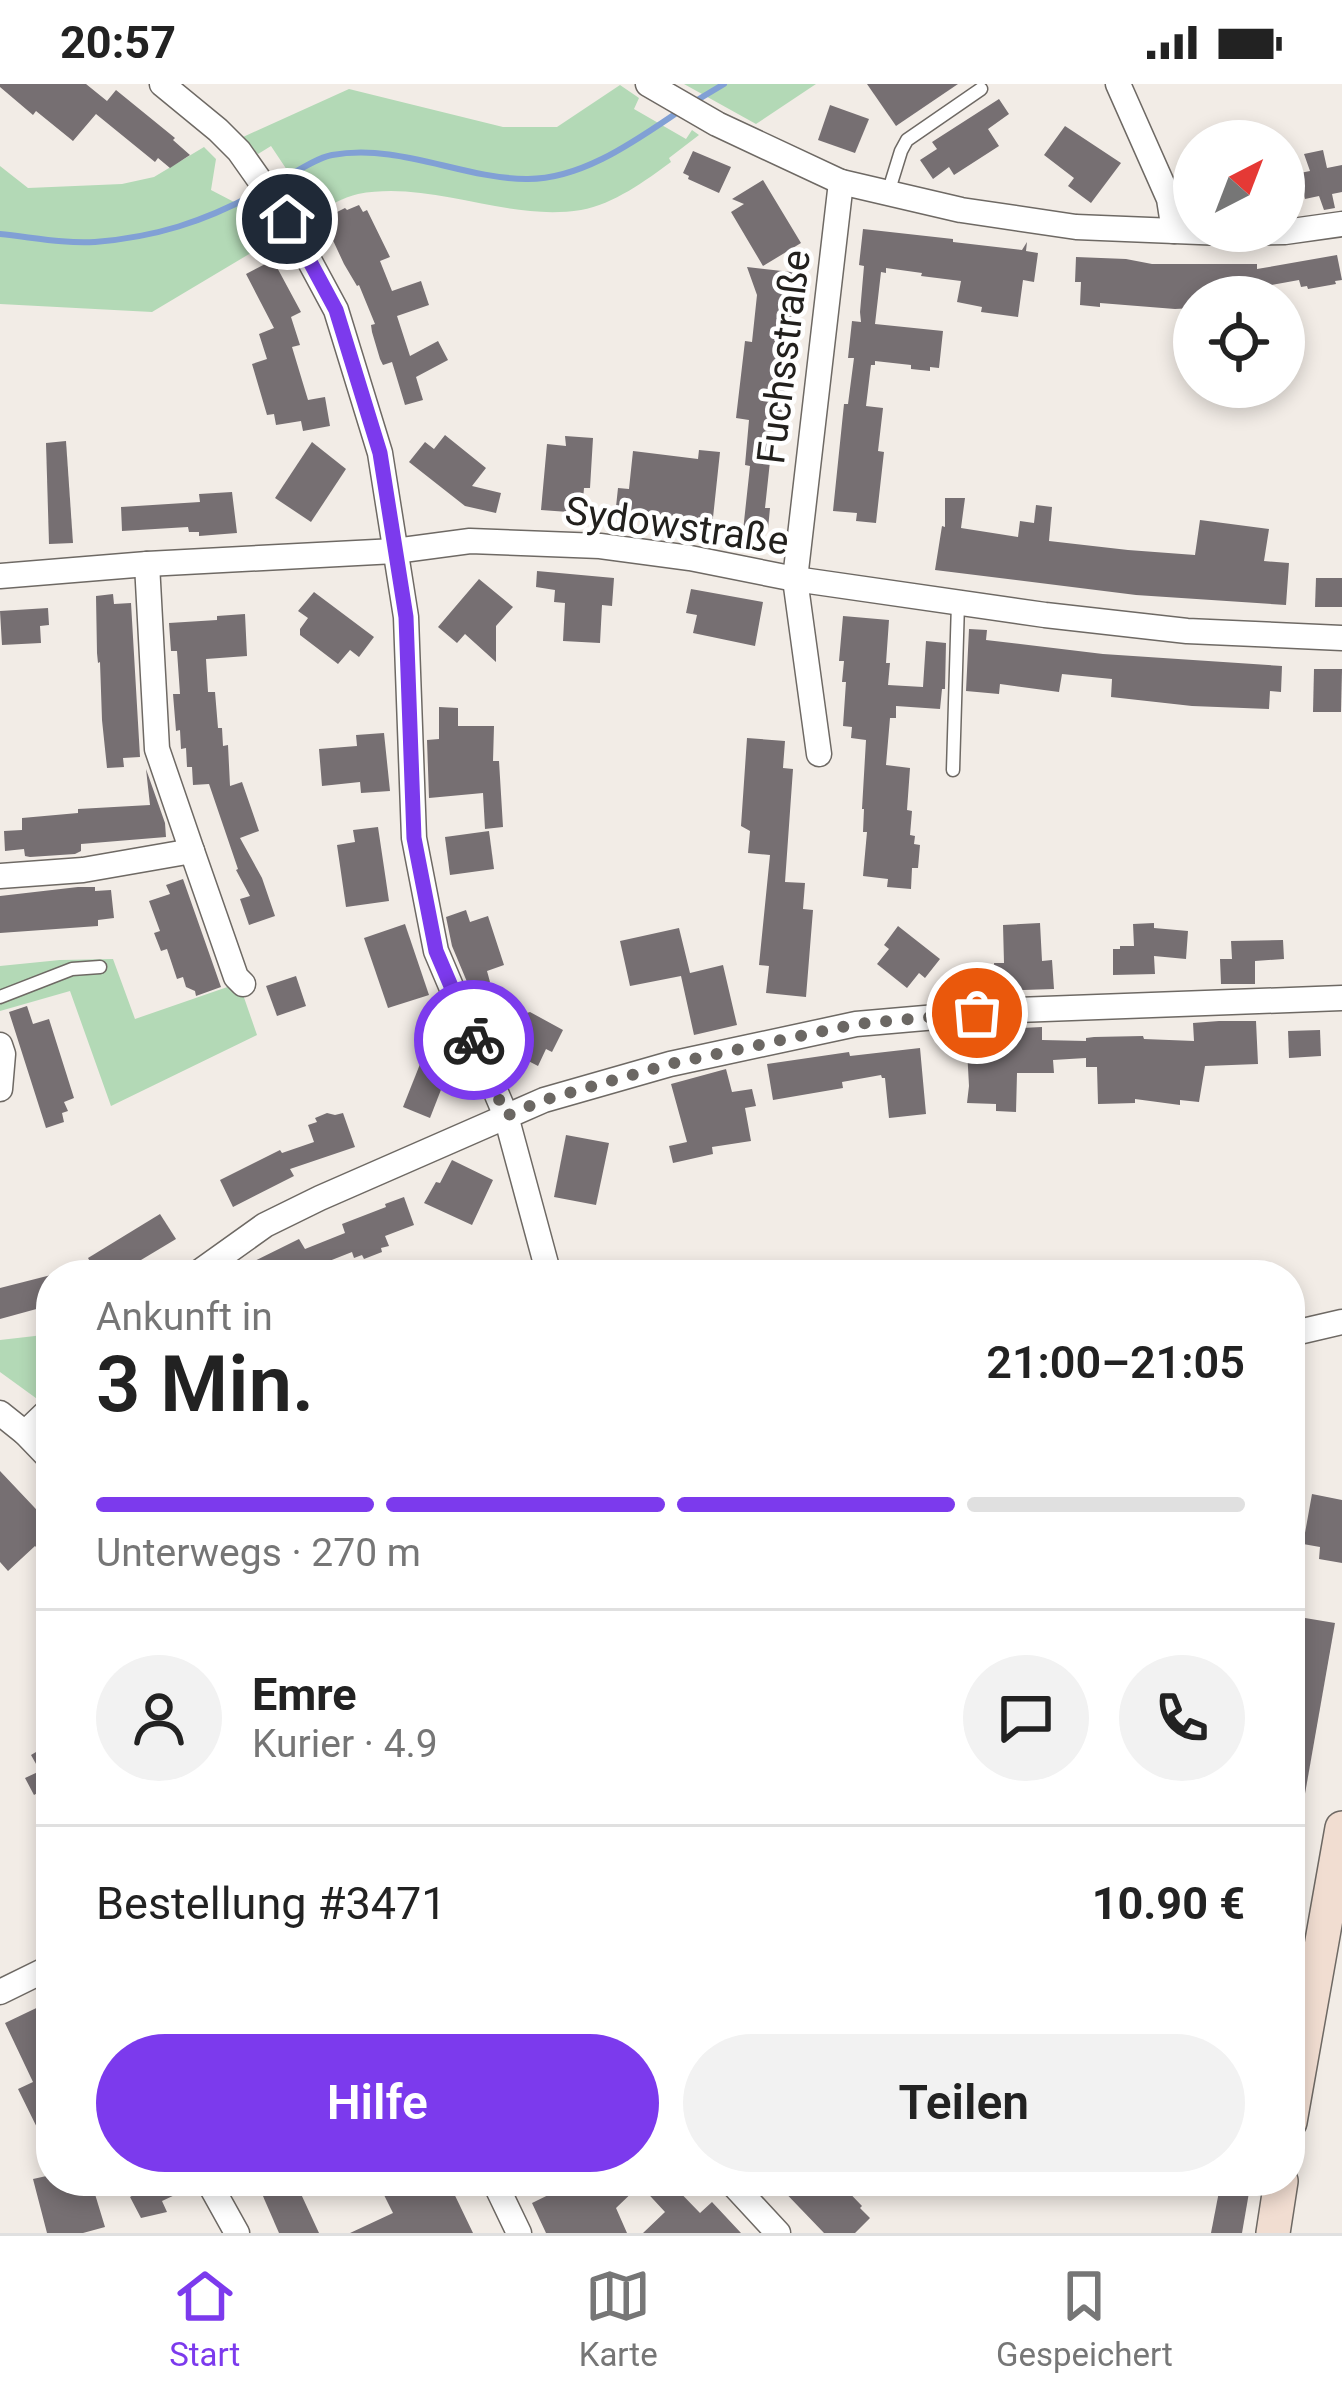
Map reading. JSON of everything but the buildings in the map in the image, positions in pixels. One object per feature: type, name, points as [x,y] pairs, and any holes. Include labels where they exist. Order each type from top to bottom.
[{"type":"street","points":[[161,84],[218,130],[248,164],[287,219],[336,310],[380,453],[406,617],[414,838],[436,951],[506,1116],[544,1260]]},
{"type":"street","points":[[1118,84],[1169,199],[1173,225]]},
{"type":"street","points":[[650,86],[705,118],[841,182],[961,210],[1076,227],[1173,231]]},
{"type":"street","name":"Fuchsstraße","points":[[819,754],[795,579],[841,182]]},
{"type":"street","points":[[1305,229],[1342,224]]},
{"type":"street","name":"Sydowstraße","points":[[0,576],[394,551],[470,541],[600,546],[958,603],[1187,631],[1342,638]]},
{"type":"street","points":[[147,564],[157,749],[236,977],[243,984]]},
{"type":"street","points":[[0,876],[83,870],[192,851]]},
{"type":"street","points":[[216,1260],[265,1225],[506,1116],[544,1100],[670,1064],[856,1024],[1018,1010],[1342,998]]},
{"type":"street","points":[[0,1045],[0,1088]]},
{"type":"street","points":[[1305,1331],[1342,1322]]},
{"type":"street","points":[[0,1414],[36,1444]]},
{"type":"street","points":[[25,1432],[36,1422]]},
{"type":"street","points":[[1305,2037],[1342,1828]]},
{"type":"street","points":[[0,1992],[36,1974]]},
{"type":"street","points":[[216,2196],[237,2233]]},
{"type":"street","points":[[501,2196],[519,2233]]},
{"type":"street","points":[[744,2196],[778,2233]]},
{"type":"street","points":[[1273,2233],[1279,2196]]},
{"type":"lane","points":[[888,193],[908,140],[981,89]]},
{"type":"lane","points":[[953,770],[958,603]]},
{"type":"lane","points":[[0,997],[71,970],[100,967]]},
{"type":"green space","points":[[684,84],[816,84],[756,124]]},
{"type":"green space","points":[[620,85],[639,98],[634,109],[686,139],[692,130],[699,135],[640,184],[581,210],[525,211],[386,191],[353,195],[315,212],[271,146],[258,154],[243,137],[349,89],[503,127],[557,127]]},
{"type":"green space","points":[[204,147],[216,159],[211,190],[236,203],[261,243],[276,238],[152,312],[0,304],[0,166],[28,188],[122,184],[154,177]]},
{"type":"green space","points":[[113,959],[135,1019],[239,983],[257,1035],[111,1106],[70,991],[0,1011],[0,966]]},
{"type":"green space","points":[[35,1336],[36,1398],[0,1372],[0,1340]]},
{"type":"waterway","points":[[694,102],[724,84]]},
{"type":"waterway","points":[[274,184],[325,157],[357,153],[405,157],[501,177],[547,178],[606,157],[678,112]]},
{"type":"waterway","points":[[0,234],[59,241],[117,240],[198,220],[257,193]]},
{"type":"way so far","points":[[474,1040],[506,1116],[544,1100],[670,1064],[856,1024],[977,1013]]},
{"type":"route","points":[[287,219],[336,310],[380,453],[406,617],[414,838],[436,951],[474,1040]]}]
